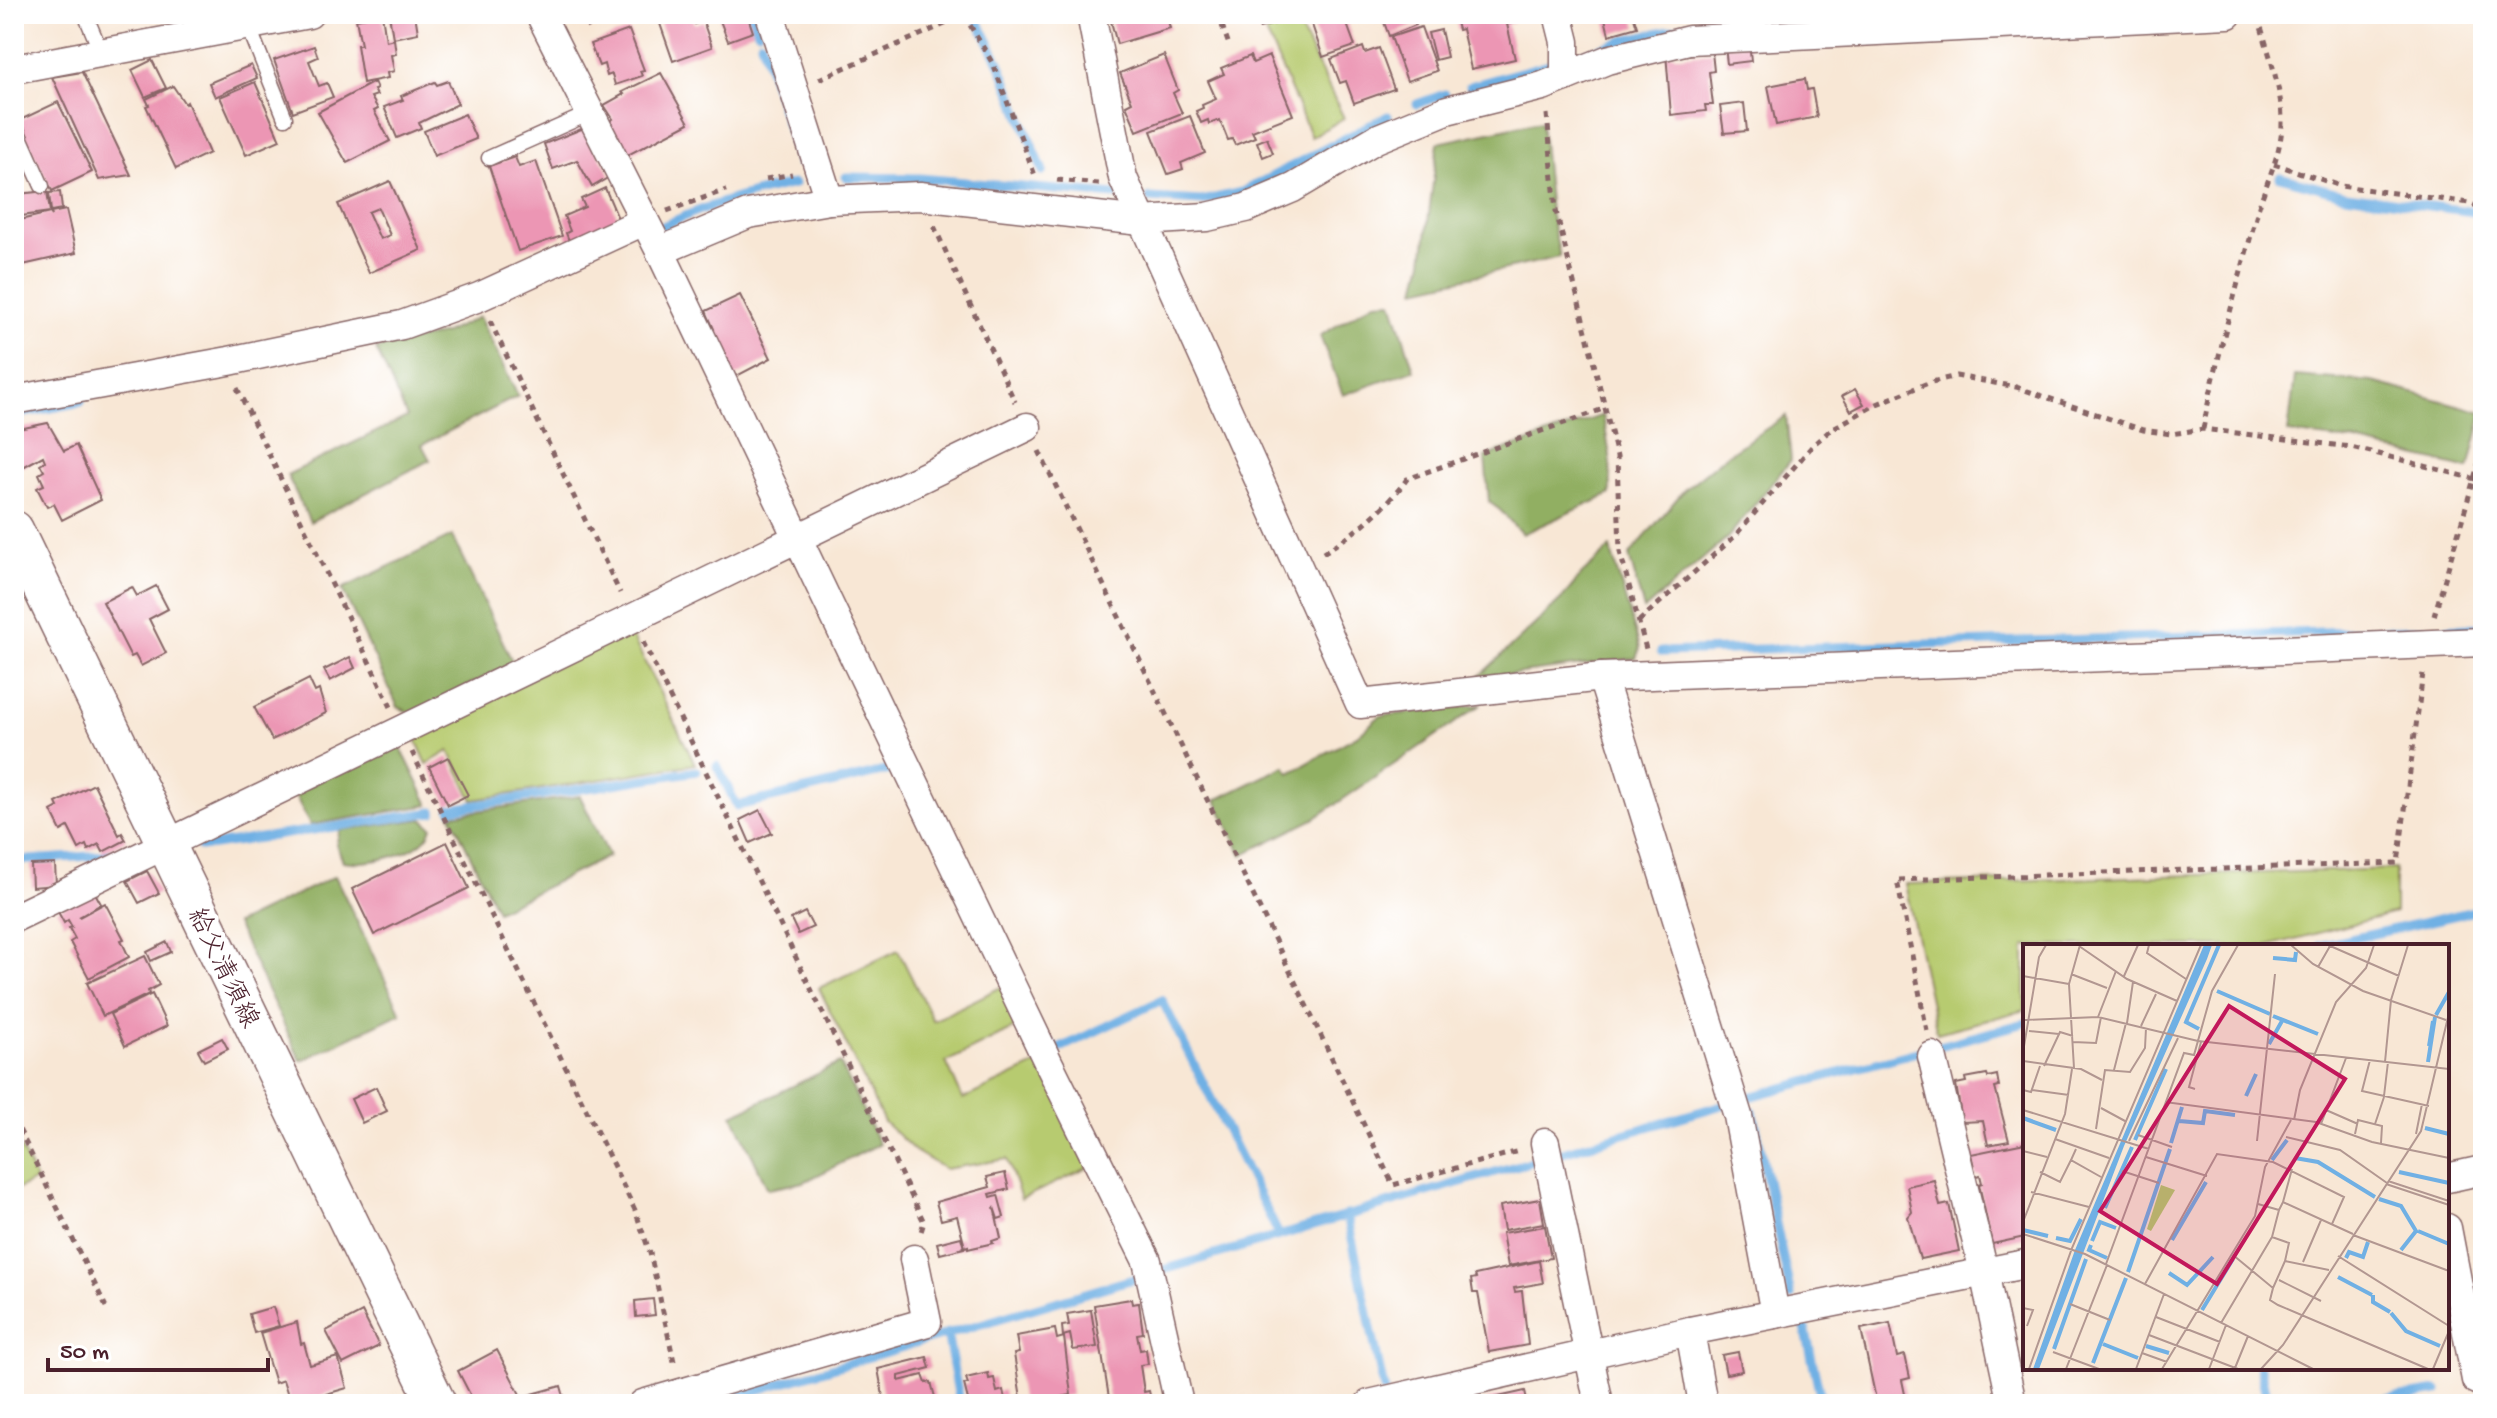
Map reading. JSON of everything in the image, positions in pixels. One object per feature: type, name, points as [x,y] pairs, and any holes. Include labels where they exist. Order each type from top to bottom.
[{"type":"main road","name":"給父清須線","points":[[14,530],[437,1404]]},
{"type":"street","points":[[14,69],[309,14]]},
{"type":"street","points":[[540,14],[660,251],[1150,1273],[1179,1404]]},
{"type":"street","points":[[770,14],[829,200]]},
{"type":"street","points":[[1091,14],[1123,178],[1360,704],[1602,677],[2483,642]]},
{"type":"street","points":[[1554,81],[1565,42],[1558,14]]},
{"type":"street","points":[[660,251],[748,214],[829,200],[920,196],[1141,221],[1207,217],[1246,208],[1293,188],[1376,139],[1447,110],[1554,81],[1607,60],[1689,40],[2228,14]]},
{"type":"street","points":[[14,400],[229,361],[402,325],[479,297],[644,221]]},
{"type":"street","points":[[14,918],[1027,427]]},
{"type":"street","points":[[1602,677],[1734,1104],[1775,1314]]},
{"type":"street","points":[[1930,1045],[2012,1404]]},
{"type":"street","points":[[1548,1156],[1599,1404]]},
{"type":"street","points":[[2449,1178],[2483,1170]]},
{"type":"street","points":[[2449,1238],[2476,1380]]},
{"type":"street","points":[[643,1404],[927,1322],[914,1259]]},
{"type":"street","points":[[1369,1404],[1690,1331],[2023,1264]]},
{"type":"street","points":[[1690,1331],[1703,1404]]},
{"type":"lane","points":[[85,14],[101,52]]},
{"type":"lane","points":[[248,25],[285,118]]},
{"type":"lane","points":[[489,158],[588,114]]},
{"type":"lane","points":[[14,123],[42,186]]},
{"type":"path","points":[[794,90],[966,14],[993,64],[1036,178]]},
{"type":"path","points":[[1218,14],[1229,45]]},
{"type":"path","points":[[2203,429],[2214,372],[2261,199],[2274,164],[2282,124],[2258,14]]},
{"type":"path","points":[[1554,81],[1556,211],[1617,456],[1620,552],[1652,675]]},
{"type":"path","points":[[2274,164],[2341,186],[2470,203],[2483,209]]},
{"type":"path","points":[[920,196],[1027,427],[1393,1185],[1548,1156]]},
{"type":"path","points":[[479,297],[924,1222],[914,1259]]},
{"type":"path","points":[[229,361],[236,387],[635,1210],[650,1253],[681,1393]]},
{"type":"path","points":[[1639,621],[1733,538],[1805,454],[1833,428],[1877,404],[1928,383],[1956,376],[2016,387],[2143,430],[2171,434],[2203,429],[2351,447],[2483,481]]},
{"type":"path","points":[[1297,566],[1326,551],[1372,518],[1393,499],[1407,479],[1606,408]]},
{"type":"path","points":[[1930,1045],[1897,880],[2398,863],[2426,644],[2483,448]]},
{"type":"path","points":[[14,1119],[106,1307]]},
{"type":"green space","points":[[1275,14],[1293,14],[1344,118],[1311,137],[1265,30],[1279,26]]},
{"type":"green space","points":[[1541,121],[1550,212],[1560,257],[1416,289],[1423,261],[1438,143]]},
{"type":"green space","points":[[1392,301],[1414,370],[1343,395],[1320,336],[1375,302]]},
{"type":"green space","points":[[479,317],[518,396],[422,445],[430,460],[310,522],[287,475],[407,417],[376,349],[445,333]]},
{"type":"green space","points":[[2295,376],[2373,382],[2483,412],[2469,469],[2352,441],[2288,433]]},
{"type":"green space","points":[[1603,415],[1610,456],[1611,494],[1522,534],[1489,502],[1485,457]]},
{"type":"green space","points":[[1786,416],[1791,460],[1729,536],[1644,610],[1629,556],[1684,490],[1728,454]]},
{"type":"green space","points":[[452,536],[513,663],[412,714],[398,707],[342,589]]},
{"type":"green space","points":[[1610,548],[1640,648],[1636,658],[1476,679],[1561,600],[1582,574]]},
{"type":"green space","points":[[624,632],[632,636],[695,764],[473,800],[449,751],[427,764],[417,742],[421,731]]},
{"type":"green space","points":[[1481,705],[1314,819],[1242,855],[1216,800],[1285,766],[1290,773],[1357,736],[1380,716]]},
{"type":"green space","points":[[388,746],[401,748],[429,805],[310,825],[294,793]]},
{"type":"green space","points":[[580,796],[609,856],[497,911],[451,815]]},
{"type":"green space","points":[[423,819],[432,827],[427,836],[419,844],[394,856],[366,862],[343,861],[336,845],[340,830]]},
{"type":"green space","points":[[2395,869],[2395,913],[2276,944],[2023,944],[2023,1011],[1937,1033],[1905,884]]},
{"type":"green space","points":[[335,876],[401,1013],[301,1061],[236,924]]},
{"type":"green space","points":[[898,950],[933,1021],[1005,985],[1023,1024],[946,1062],[963,1099],[1042,1062],[1092,1166],[1021,1199],[1007,1159],[945,1169],[915,1151],[884,1122],[819,988]]},
{"type":"green space","points":[[840,1063],[879,1144],[804,1182],[768,1189],[733,1115]]},
{"type":"green space","points":[[14,1134],[36,1180],[14,1191]]},
{"type":"building","points":[[382,14],[386,41],[394,39],[396,54],[391,55],[394,71],[387,73],[388,78],[363,83],[356,19]]},
{"type":"building","points":[[389,14],[415,14],[418,33],[393,38]]},
{"type":"building","points":[[582,14],[625,14],[587,28]]},
{"type":"building","points":[[691,14],[695,24],[703,21],[712,47],[673,61],[657,15]]},
{"type":"building","points":[[730,14],[747,14],[753,32],[728,41],[719,18]]},
{"type":"building","points":[[1109,14],[1166,14],[1170,28],[1117,44]]},
{"type":"building","points":[[1254,14],[1272,14],[1275,24],[1259,28]]},
{"type":"building","points":[[1348,14],[1351,23],[1347,24],[1355,46],[1323,57],[1309,16]]},
{"type":"building","points":[[1381,14],[1412,14],[1416,25],[1389,36]]},
{"type":"building","points":[[1454,14],[1511,14],[1513,23],[1507,24],[1515,59],[1471,69],[1462,29],[1458,30]]},
{"type":"building","points":[[1604,14],[1633,14],[1637,27],[1609,35]]},
{"type":"building","points":[[1421,27],[1437,71],[1407,81],[1391,37]]},
{"type":"building","points":[[629,30],[644,70],[640,71],[642,76],[615,85],[612,74],[607,76],[604,64],[599,66],[590,44]]},
{"type":"building","points":[[1441,30],[1447,57],[1435,60],[1428,33]]},
{"type":"building","points":[[1749,43],[1751,61],[1727,64],[1725,46]]},
{"type":"building","points":[[314,46],[318,57],[309,61],[319,86],[327,83],[333,97],[293,112],[274,60]]},
{"type":"building","points":[[1363,47],[1365,53],[1379,48],[1394,89],[1354,103],[1346,81],[1340,83],[1331,59]]},
{"type":"building","points":[[1712,52],[1714,71],[1709,72],[1713,105],[1705,105],[1706,111],[1671,115],[1666,53],[1680,56]]},
{"type":"building","points":[[1164,55],[1178,90],[1173,93],[1182,113],[1137,131],[1126,105],[1132,102],[1120,73]]},
{"type":"building","points":[[1250,56],[1253,63],[1269,56],[1293,115],[1252,131],[1255,137],[1235,145],[1232,139],[1228,140],[1220,120],[1201,123],[1196,111],[1216,99],[1208,81],[1224,74],[1221,68]]},
{"type":"building","points":[[152,60],[166,88],[145,97],[132,70]]},
{"type":"building","points":[[251,65],[257,78],[215,97],[209,83]]},
{"type":"building","points":[[82,72],[131,175],[99,180],[52,77]]},
{"type":"building","points":[[661,73],[689,123],[624,157],[606,123],[613,119],[604,105],[624,94],[622,92]]},
{"type":"building","points":[[1805,79],[1807,90],[1812,89],[1817,117],[1776,125],[1768,86]]},
{"type":"building","points":[[448,81],[458,104],[419,123],[421,128],[397,138],[384,107],[435,82],[437,85]]},
{"type":"building","points":[[255,82],[280,140],[246,155],[220,97]]},
{"type":"building","points":[[374,82],[377,95],[371,97],[378,109],[374,111],[390,141],[347,163],[318,112]]},
{"type":"building","points":[[173,86],[185,104],[187,102],[209,153],[176,169],[146,106],[149,105],[146,99]]},
{"type":"building","points":[[58,102],[92,172],[52,191],[18,121]]},
{"type":"building","points":[[1744,103],[1747,131],[1724,133],[1720,106]]},
{"type":"building","points":[[465,114],[476,139],[434,156],[424,131]]},
{"type":"building","points":[[1190,116],[1205,153],[1181,163],[1183,169],[1168,174],[1151,131]]},
{"type":"building","points":[[584,128],[611,176],[592,187],[577,160],[553,169],[544,144]]},
{"type":"building","points":[[1267,138],[1273,153],[1263,157],[1257,142]]},
{"type":"building","points":[[515,157],[519,167],[536,161],[562,236],[518,251],[489,166]]},
{"type":"building","points":[[390,181],[421,250],[369,273],[338,204]],"holes":[[[378,208],[390,235],[380,239],[368,212]]]},
{"type":"building","points":[[605,188],[620,223],[572,248],[564,216],[585,207],[581,199]]},
{"type":"building","points":[[47,191],[50,212],[21,216],[18,194]]},
{"type":"building","points":[[60,192],[62,209],[51,211],[49,193]]},
{"type":"building","points":[[14,201],[20,220],[50,213],[52,216],[51,213],[66,210],[76,253],[14,267]]},
{"type":"building","points":[[740,295],[771,358],[733,378],[709,331],[714,329],[706,311]]},
{"type":"building","points":[[1855,389],[1864,404],[1851,411],[1842,396]]},
{"type":"building","points":[[48,423],[64,451],[76,445],[101,500],[62,520],[54,504],[47,507],[37,488],[44,485],[39,474],[44,471],[40,464],[45,461],[43,456],[23,467],[14,449],[14,430]]},
{"type":"building","points":[[156,586],[168,609],[149,619],[166,653],[141,666],[135,655],[131,657],[103,602],[132,587],[137,596]]},
{"type":"building","points":[[350,657],[355,668],[330,681],[324,670]]},
{"type":"building","points":[[309,679],[315,692],[319,690],[326,713],[272,740],[254,707]]},
{"type":"building","points":[[448,757],[468,795],[448,805],[429,767]]},
{"type":"building","points":[[94,784],[119,835],[122,833],[126,840],[103,852],[99,844],[88,850],[86,845],[79,849],[68,827],[61,831],[51,811],[58,807],[56,803]]},
{"type":"building","points":[[760,810],[772,833],[750,843],[740,820]]},
{"type":"building","points":[[447,842],[469,888],[374,935],[352,889]]},
{"type":"building","points":[[55,864],[56,885],[32,887],[31,865]]},
{"type":"building","points":[[147,871],[159,893],[139,903],[127,881]]},
{"type":"building","points":[[94,891],[101,904],[79,917],[105,903],[124,939],[121,940],[129,957],[89,978],[70,942],[75,939],[69,928],[72,927],[68,920],[64,923],[57,910]]},
{"type":"building","points":[[805,912],[813,927],[798,934],[791,919]]},
{"type":"building","points":[[167,942],[171,952],[151,961],[147,952]]},
{"type":"building","points":[[145,956],[159,985],[148,991],[149,994],[103,1016],[87,983]]},
{"type":"building","points":[[152,994],[167,1026],[125,1046],[110,1014]]},
{"type":"building","points":[[222,1038],[228,1049],[204,1061],[198,1050]]},
{"type":"building","points":[[1987,1074],[1988,1077],[1997,1075],[1999,1087],[1995,1088],[2009,1141],[1988,1145],[1983,1121],[1962,1122],[1956,1084],[1966,1082],[1965,1078]]},
{"type":"building","points":[[376,1087],[387,1111],[362,1123],[351,1099]]},
{"type":"building","points":[[2023,1143],[2023,1237],[1992,1244],[1979,1184],[1982,1183],[1980,1175],[1976,1176],[1971,1154]]},
{"type":"building","points":[[1005,1173],[1009,1189],[990,1194],[991,1197],[998,1195],[1004,1217],[998,1219],[994,1207],[1001,1238],[968,1249],[957,1216],[941,1220],[936,1202],[990,1187],[987,1177]]},
{"type":"building","points":[[1934,1180],[1940,1206],[1949,1204],[1959,1251],[1920,1259],[1908,1217],[1912,1212],[1907,1186]]},
{"type":"building","points":[[1540,1199],[1544,1223],[1504,1230],[1500,1206]]},
{"type":"building","points":[[1545,1226],[1551,1258],[1508,1266],[1502,1233]]},
{"type":"building","points":[[961,1237],[964,1248],[940,1254],[937,1243]]},
{"type":"building","points":[[1539,1261],[1543,1283],[1514,1288],[1515,1292],[1522,1291],[1528,1345],[1489,1352],[1478,1293],[1473,1293],[1471,1279],[1476,1278],[1475,1275]]},
{"type":"building","points":[[653,1299],[655,1315],[636,1317],[635,1301]]},
{"type":"building","points":[[1131,1299],[1132,1304],[1139,1303],[1143,1333],[1137,1334],[1140,1350],[1146,1349],[1148,1364],[1140,1365],[1144,1392],[1149,1391],[1152,1404],[1110,1404],[1094,1305]]},
{"type":"building","points":[[273,1307],[279,1326],[254,1333],[249,1314]]},
{"type":"building","points":[[1091,1310],[1097,1347],[1073,1350],[1070,1334],[1063,1336],[1062,1326],[1069,1325],[1067,1314]]},
{"type":"building","points":[[362,1312],[379,1346],[343,1364],[326,1331]]},
{"type":"building","points":[[297,1322],[301,1344],[304,1343],[310,1365],[338,1357],[347,1388],[291,1404],[283,1380],[275,1383],[260,1333]]},
{"type":"building","points":[[1890,1323],[1897,1357],[1905,1355],[1910,1378],[1902,1380],[1906,1399],[1877,1404],[1861,1329]]},
{"type":"building","points":[[1055,1329],[1057,1339],[1064,1337],[1071,1395],[1060,1397],[1061,1404],[1022,1404],[1014,1354],[1019,1353],[1016,1336]]},
{"type":"building","points":[[497,1350],[525,1404],[475,1404],[458,1371]]},
{"type":"building","points":[[1738,1352],[1742,1371],[1726,1374],[1722,1355]]},
{"type":"building","points":[[927,1357],[930,1368],[899,1376],[899,1381],[923,1375],[926,1383],[931,1382],[936,1401],[931,1404],[878,1404],[877,1398],[883,1396],[878,1369]]},
{"type":"building","points":[[988,1373],[989,1379],[994,1378],[997,1392],[1003,1390],[1006,1404],[969,1404],[964,1384],[968,1384],[966,1378]]},
{"type":"building","points":[[561,1386],[566,1404],[527,1404],[525,1396]]},
{"type":"building","points":[[1525,1391],[1528,1404],[1486,1404],[1485,1400]]},
{"type":"waterway","points":[[752,14],[758,31]]},
{"type":"waterway","points":[[1573,57],[1629,39],[1693,25],[1905,14]]},
{"type":"waterway","points":[[977,19],[998,60],[1043,171]]},
{"type":"waterway","points":[[761,42],[799,163]]},
{"type":"waterway","points":[[1470,86],[1553,63]]},
{"type":"waterway","points":[[1417,104],[1445,94]]},
{"type":"waterway","points":[[1150,198],[1202,201],[1242,192],[1388,116]]},
{"type":"waterway","points":[[846,177],[920,178],[1115,195]]},
{"type":"waterway","points":[[2280,177],[2346,195],[2474,212],[2483,216]]},
{"type":"waterway","points":[[659,228],[725,202],[794,184]]},
{"type":"waterway","points":[[14,415],[81,402]]},
{"type":"waterway","points":[[2445,629],[2483,627]]},
{"type":"waterway","points":[[1661,652],[2424,629]]},
{"type":"waterway","points":[[717,766],[737,806],[898,768]]},
{"type":"waterway","points":[[451,809],[697,771]]},
{"type":"waterway","points":[[201,847],[433,812]]},
{"type":"waterway","points":[[14,861],[122,854]]},
{"type":"waterway","points":[[2329,944],[2483,909]]},
{"type":"waterway","points":[[1051,1044],[1054,1051],[1162,1000],[1279,1235]]},
{"type":"waterway","points":[[710,1404],[1749,1097],[2023,1024]]},
{"type":"waterway","points":[[1753,1111],[1791,1296]]},
{"type":"waterway","points":[[1347,1215],[1384,1389]]},
{"type":"waterway","points":[[1804,1323],[1822,1404]]},
{"type":"waterway","points":[[947,1333],[960,1404]]},
{"type":"waterway","points":[[2260,1370],[2268,1404]]},
{"type":"waterway","points":[[2359,1404],[2438,1391]]}]
